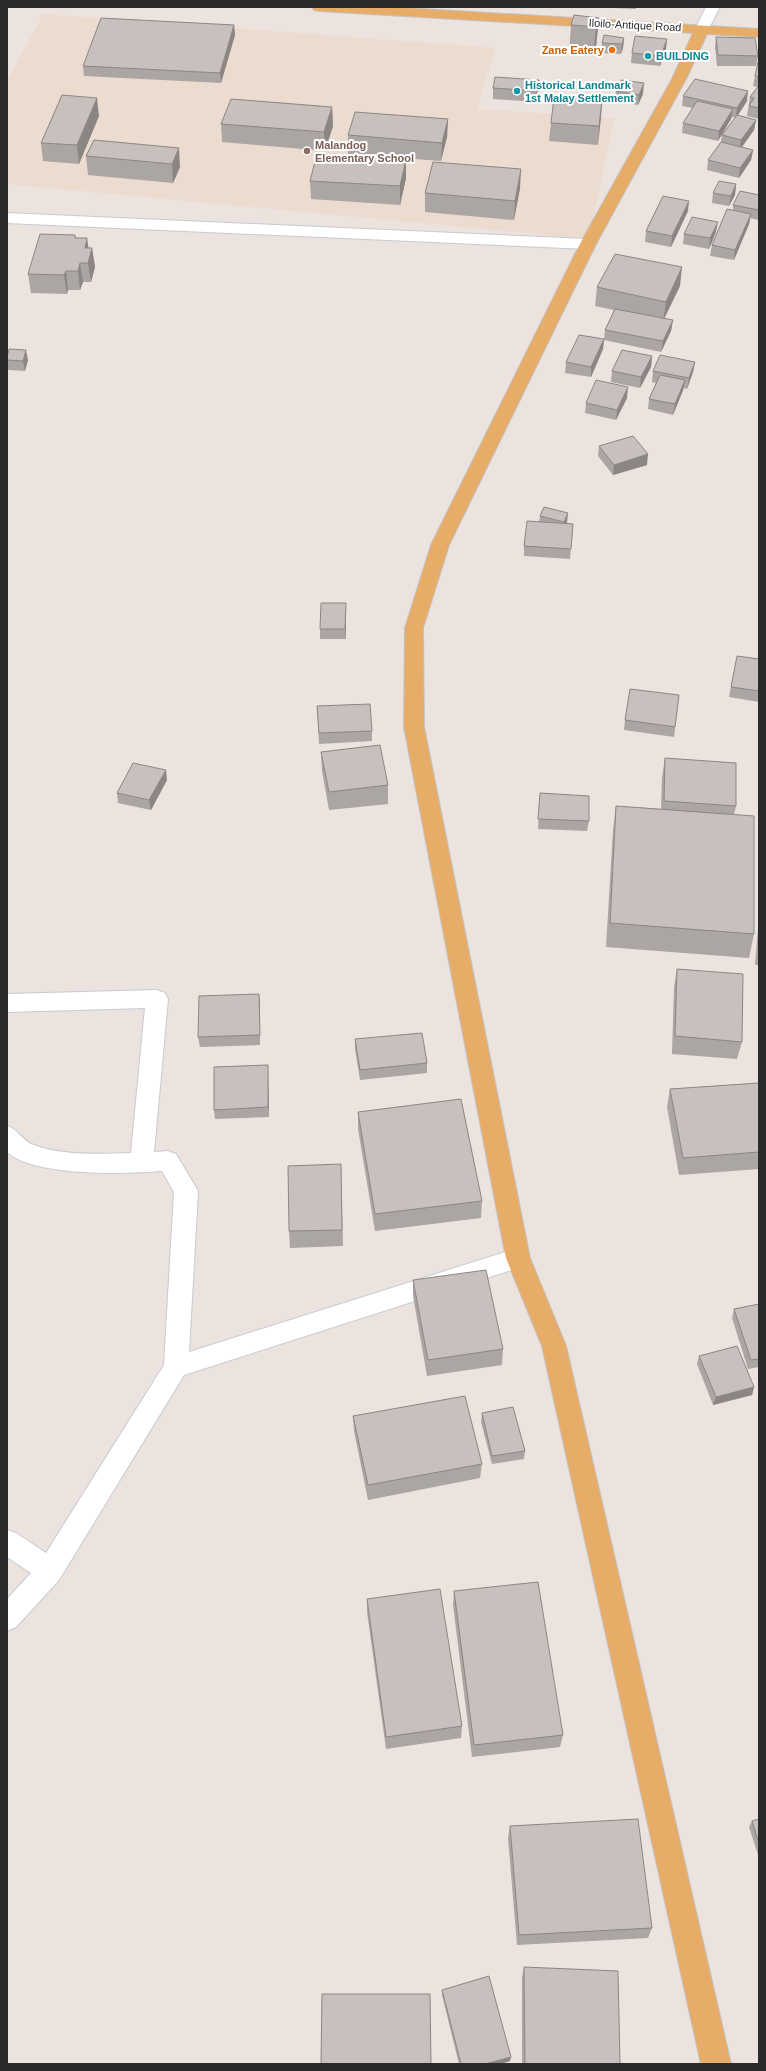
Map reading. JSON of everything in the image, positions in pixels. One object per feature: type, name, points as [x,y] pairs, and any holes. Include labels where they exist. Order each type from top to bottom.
[{"type":"main road","name":"Iloilo-Antique Road","points":[[319,7],[759,32]]},
{"type":"main road","points":[[702,29],[679,80],[644,140],[588,244],[440,545],[414,628],[414,727],[518,1258],[554,1346],[716,2064]]},
{"type":"street","points":[[702,29],[712,7]]},
{"type":"street","points":[[7,218],[588,244]]},
{"type":"street","points":[[7,1003],[157,999],[141,1164]]},
{"type":"street","points":[[7,1135],[19,1149],[52,1160],[141,1164],[168,1162],[186,1191],[176,1366],[50,1571],[7,1618]]},
{"type":"street","points":[[176,1366],[518,1258]]},
{"type":"street","points":[[7,1542],[50,1571]]},
{"type":"shaded area","name":"Malandog Elementary School","points":[[43,14],[495,48],[477,109],[614,118],[589,239],[7,184],[7,82]]},
{"type":"building","points":[[574,15],[599,18],[596,27],[571,25]]},
{"type":"building","points":[[101,18],[234,25],[220,73],[83,66]]},
{"type":"building","points":[[604,35],[624,38],[622,44],[602,43]]},
{"type":"building","points":[[635,36],[667,39],[661,56],[632,53]]},
{"type":"building","points":[[716,37],[755,38],[758,56],[718,55]]},
{"type":"building","points":[[759,62],[759,77],[755,76]]},
{"type":"building","points":[[495,77],[539,80],[537,91],[493,88]]},
{"type":"building","points":[[695,79],[748,91],[737,108],[683,96]]},
{"type":"building","points":[[621,80],[644,83],[639,95],[616,91]]},
{"type":"building","points":[[759,85],[759,108],[749,106],[754,98],[750,97]]},
{"type":"building","points":[[62,95],[97,98],[77,145],[41,143]]},
{"type":"building","points":[[554,97],[602,100],[599,126],[551,123]]},
{"type":"building","points":[[231,99],[332,107],[324,132],[221,124]]},
{"type":"building","points":[[697,101],[733,109],[719,131],[683,123]]},
{"type":"building","points":[[355,112],[448,119],[442,143],[348,135]]},
{"type":"building","points":[[737,115],[756,120],[741,140],[722,135]]},
{"type":"building","points":[[94,140],[179,148],[172,164],[86,156]]},
{"type":"building","points":[[721,142],[753,150],[740,168],[708,160]]},
{"type":"building","points":[[317,154],[406,160],[400,186],[310,181]]},
{"type":"building","points":[[433,162],[521,169],[515,201],[425,193]]},
{"type":"building","points":[[719,181],[736,184],[731,196],[713,193]]},
{"type":"building","points":[[740,191],[759,195],[759,210],[733,205]]},
{"type":"building","points":[[663,196],[689,201],[672,236],[646,231]]},
{"type":"building","points":[[727,209],[751,214],[735,250],[712,245]]},
{"type":"building","points":[[692,217],[718,222],[710,238],[684,234]]},
{"type":"building","points":[[40,234],[75,235],[75,238],[87,238],[85,248],[92,248],[88,263],[80,263],[78,271],[66,271],[64,275],[28,274]]},
{"type":"building","points":[[615,254],[682,267],[666,302],[597,287]]},
{"type":"building","points":[[615,309],[673,320],[663,341],[605,330]]},
{"type":"building","points":[[579,335],[604,339],[591,367],[566,362]]},
{"type":"building","points":[[9,349],[26,350],[23,361],[7,360]]},
{"type":"building","points":[[622,350],[652,356],[641,377],[612,371]]},
{"type":"building","points":[[660,355],[695,362],[689,378],[653,371]]},
{"type":"building","points":[[660,375],[685,380],[675,404],[649,399]]},
{"type":"building","points":[[596,380],[628,387],[617,410],[586,403]]},
{"type":"building","points":[[633,436],[648,454],[614,465],[599,446]]},
{"type":"building","points":[[544,507],[568,513],[564,522],[540,516]]},
{"type":"building","points":[[527,521],[573,524],[571,549],[524,546]]},
{"type":"building","points":[[321,603],[346,603],[345,629],[320,629]]},
{"type":"building","points":[[737,656],[759,659],[759,691],[731,687]]},
{"type":"building","points":[[630,689],[679,695],[675,727],[625,720]]},
{"type":"building","points":[[370,704],[372,731],[319,733],[317,706]]},
{"type":"building","points":[[380,745],[388,785],[329,792],[321,752]]},
{"type":"building","points":[[665,758],[736,763],[736,806],[664,801]]},
{"type":"building","points":[[133,763],[166,770],[149,800],[117,793]]},
{"type":"building","points":[[540,793],[589,796],[589,821],[538,819]]},
{"type":"building","points":[[616,806],[754,816],[754,934],[610,923]]},
{"type":"building","points":[[677,969],[743,974],[742,1042],[675,1036]]},
{"type":"building","points":[[259,994],[260,1035],[198,1037],[199,996]]},
{"type":"building","points":[[422,1033],[427,1063],[360,1070],[355,1039]]},
{"type":"building","points":[[268,1065],[268,1107],[214,1110],[214,1067]]},
{"type":"building","points":[[759,1083],[759,1152],[683,1158],[670,1089]]},
{"type":"building","points":[[461,1099],[482,1201],[375,1214],[358,1112]]},
{"type":"building","points":[[341,1164],[342,1230],[289,1231],[288,1166]]},
{"type":"building","points":[[486,1270],[503,1349],[428,1360],[413,1280]]},
{"type":"building","points":[[759,1304],[759,1359],[751,1360],[734,1309]]},
{"type":"building","points":[[737,1346],[754,1387],[716,1397],[699,1356]]},
{"type":"building","points":[[465,1396],[482,1464],[368,1485],[353,1416]]},
{"type":"building","points":[[513,1407],[525,1451],[492,1456],[482,1413]]},
{"type":"building","points":[[538,1582],[563,1735],[474,1745],[454,1591]]},
{"type":"building","points":[[440,1589],[462,1726],[386,1737],[367,1599]]},
{"type":"building","points":[[638,1819],[652,1928],[519,1935],[510,1826]]},
{"type":"building","points":[[759,1819],[759,1843],[752,1821]]},
{"type":"building","points":[[524,1967],[618,1971],[620,2064],[525,2064]]},
{"type":"building","points":[[489,1976],[511,2057],[485,2064],[461,2064],[442,1990]]},
{"type":"building","points":[[322,1994],[430,1994],[431,2064],[321,2064]]},
{"type":"place","name":"Zane Eatery","points":[[612,50]]},
{"type":"place","name":"BUILDING","points":[[648,56]]},
{"type":"place","name":"Historical Landmark 1st Malay Settlement","points":[[517,91]]},
{"type":"place","name":"Malandog Elementary School","points":[[307,151]]}]
